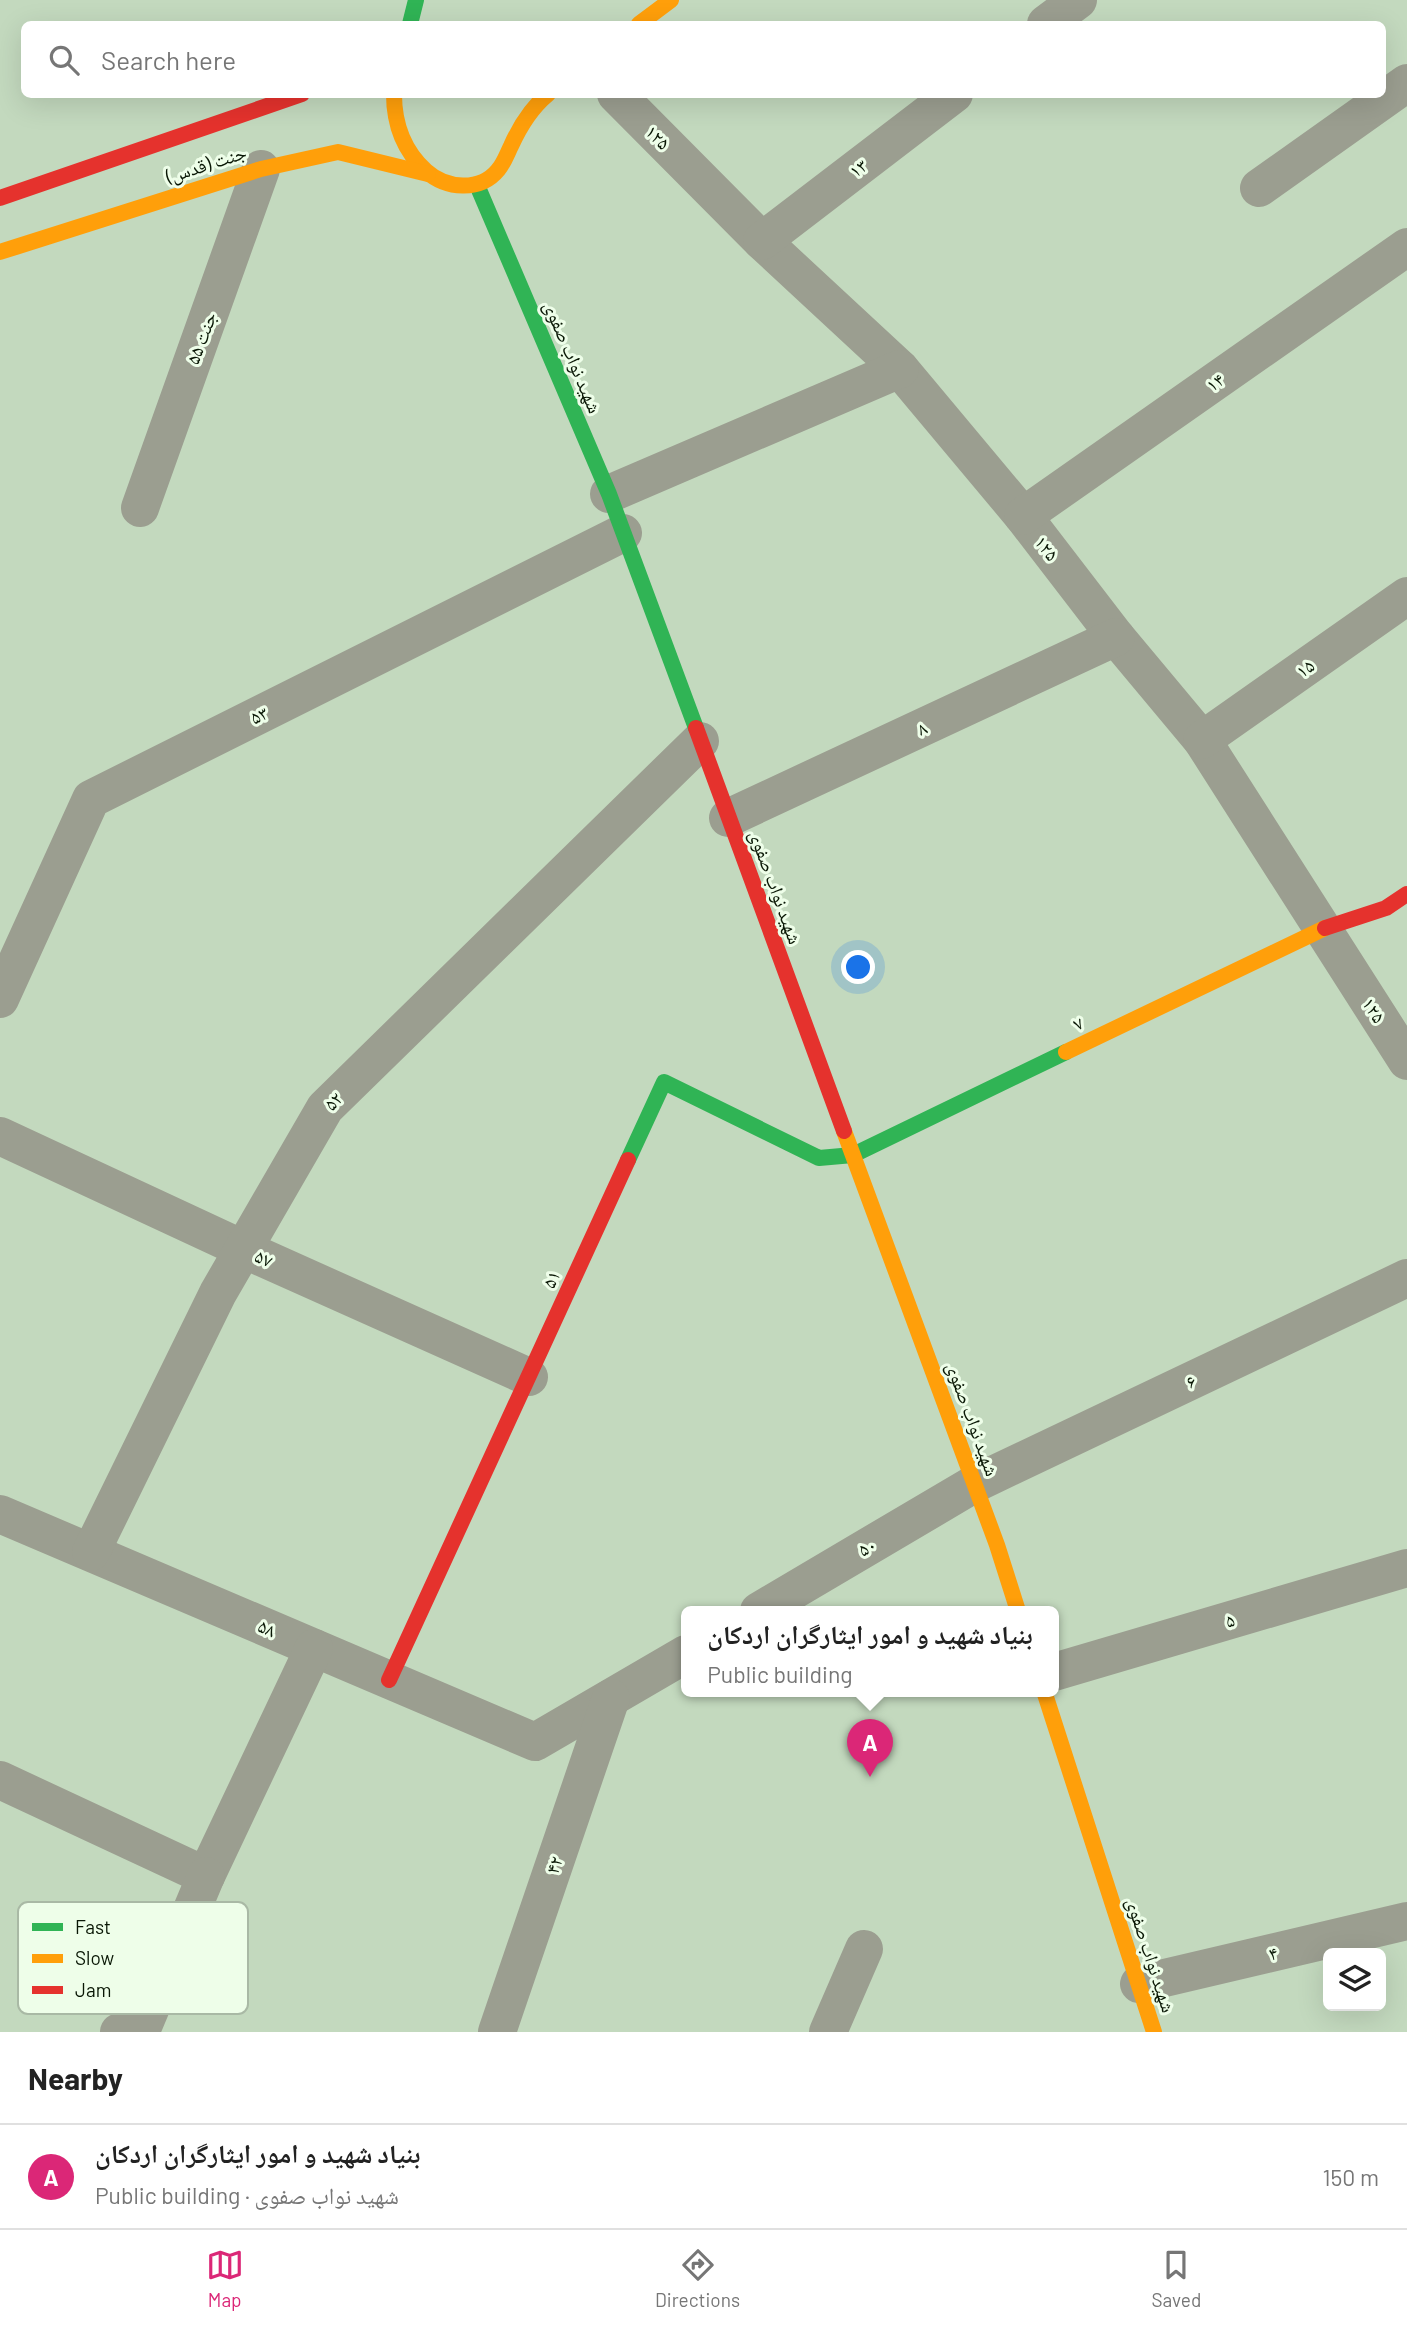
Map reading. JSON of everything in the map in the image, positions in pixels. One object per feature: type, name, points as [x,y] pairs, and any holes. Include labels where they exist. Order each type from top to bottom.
[{"type":"street","points":[[643,21],[671,0]]},
{"type":"street","points":[[1050,21],[1078,0]]},
{"type":"street","points":[[1386,98],[1407,83]]},
{"type":"street","name":"جنت (قدس)","points":[[0,198],[290,98]]},
{"type":"street","points":[[394,98],[394,115],[405,147],[428,174]]},
{"type":"street","points":[[477,185],[498,171],[532,106],[543,98]]},
{"type":"street","name":"۱۲۵","points":[[620,98],[762,241],[900,369],[1023,516],[1116,637],[1202,740],[1407,1061]]},
{"type":"street","name":"۱۳","points":[[762,241],[949,98]]},
{"type":"street","points":[[1259,188],[1386,98]]},
{"type":"street","name":"جنت (قدس)","points":[[0,252],[261,169],[338,152],[428,174],[455,186],[477,185]]},
{"type":"street","name":"جنت ۵۵","points":[[140,508],[261,169]]},
{"type":"street","name":"شهید نواب صفوی","points":[[477,185],[609,494],[974,1484],[1016,1606]]},
{"type":"street","name":"۱۴","points":[[1023,516],[1407,247]]},
{"type":"street","points":[[609,494],[900,369]]},
{"type":"street","name":"۵۳","points":[[0,999],[91,799],[623,533]]},
{"type":"street","name":"۱۵","points":[[1202,740],[1407,596]]},
{"type":"street","name":"۸","points":[[728,818],[1116,637]]},
{"type":"street","name":"۵۲","points":[[91,1552],[218,1293],[325,1108],[699,741]]},
{"type":"street","name":"۷","points":[[853,1155],[1322,929],[1386,908],[1407,894]]},
{"type":"street","name":"۵۱","points":[[389,1680],[664,1082],[819,1158],[853,1155]]},
{"type":"street","name":"۵۷","points":[[0,1136],[529,1377]]},
{"type":"street","name":"۶","points":[[974,1484],[1407,1278]]},
{"type":"street","name":"۵۰","points":[[767,1606],[974,1484]]},
{"type":"street","name":"۵۸","points":[[2,1519],[91,1552],[535,1742],[611,1698]]},
{"type":"street","name":"۵","points":[[1059,1671],[1407,1568]]},
{"type":"street","points":[[195,1902],[314,1648]]},
{"type":"street","points":[[611,1698],[681,1657]]},
{"type":"street","name":"شهید نواب صفوی","points":[[1046,1697],[1154,2032]]},
{"type":"street","name":"۴۲","points":[[497,2032],[611,1698]]},
{"type":"street","points":[[0,1780],[206,1876]]},
{"type":"street","name":"۴","points":[[1139,1984],[1407,1922]]},
{"type":"street","points":[[828,2032],[864,1949]]},
{"type":"street","points":[[119,2032],[144,2024],[148,2014]]},
{"type":"traffic: fast","points":[[411,21],[416,0]]},
{"type":"traffic: fast","points":[[477,185],[609,494],[696,728]]},
{"type":"traffic: fast","points":[[628,1160],[664,1082],[819,1158],[853,1155],[1066,1052]]},
{"type":"traffic: slow","points":[[643,21],[671,0]]},
{"type":"traffic: slow","points":[[394,98],[401,136],[418,163],[443,182],[463,186],[482,182],[498,170],[526,118],[544,98]]},
{"type":"traffic: slow","points":[[0,252],[261,169],[338,152],[428,174]]},
{"type":"traffic: slow","points":[[1066,1052],[1325,928]]},
{"type":"traffic: slow","points":[[844,1131],[997,1545],[1016,1606]]},
{"type":"traffic: slow","points":[[1046,1697],[1154,2032]]},
{"type":"traffic: jam","points":[[0,198],[290,98]]},
{"type":"traffic: jam","points":[[696,728],[844,1131]]},
{"type":"traffic: jam","points":[[1325,928],[1386,908],[1407,894]]},
{"type":"traffic: jam","points":[[389,1680],[628,1160]]},
{"type":"place","name":"بنیاد شهید و امور ایثارگران اردکان","points":[[870,1777]]}]
